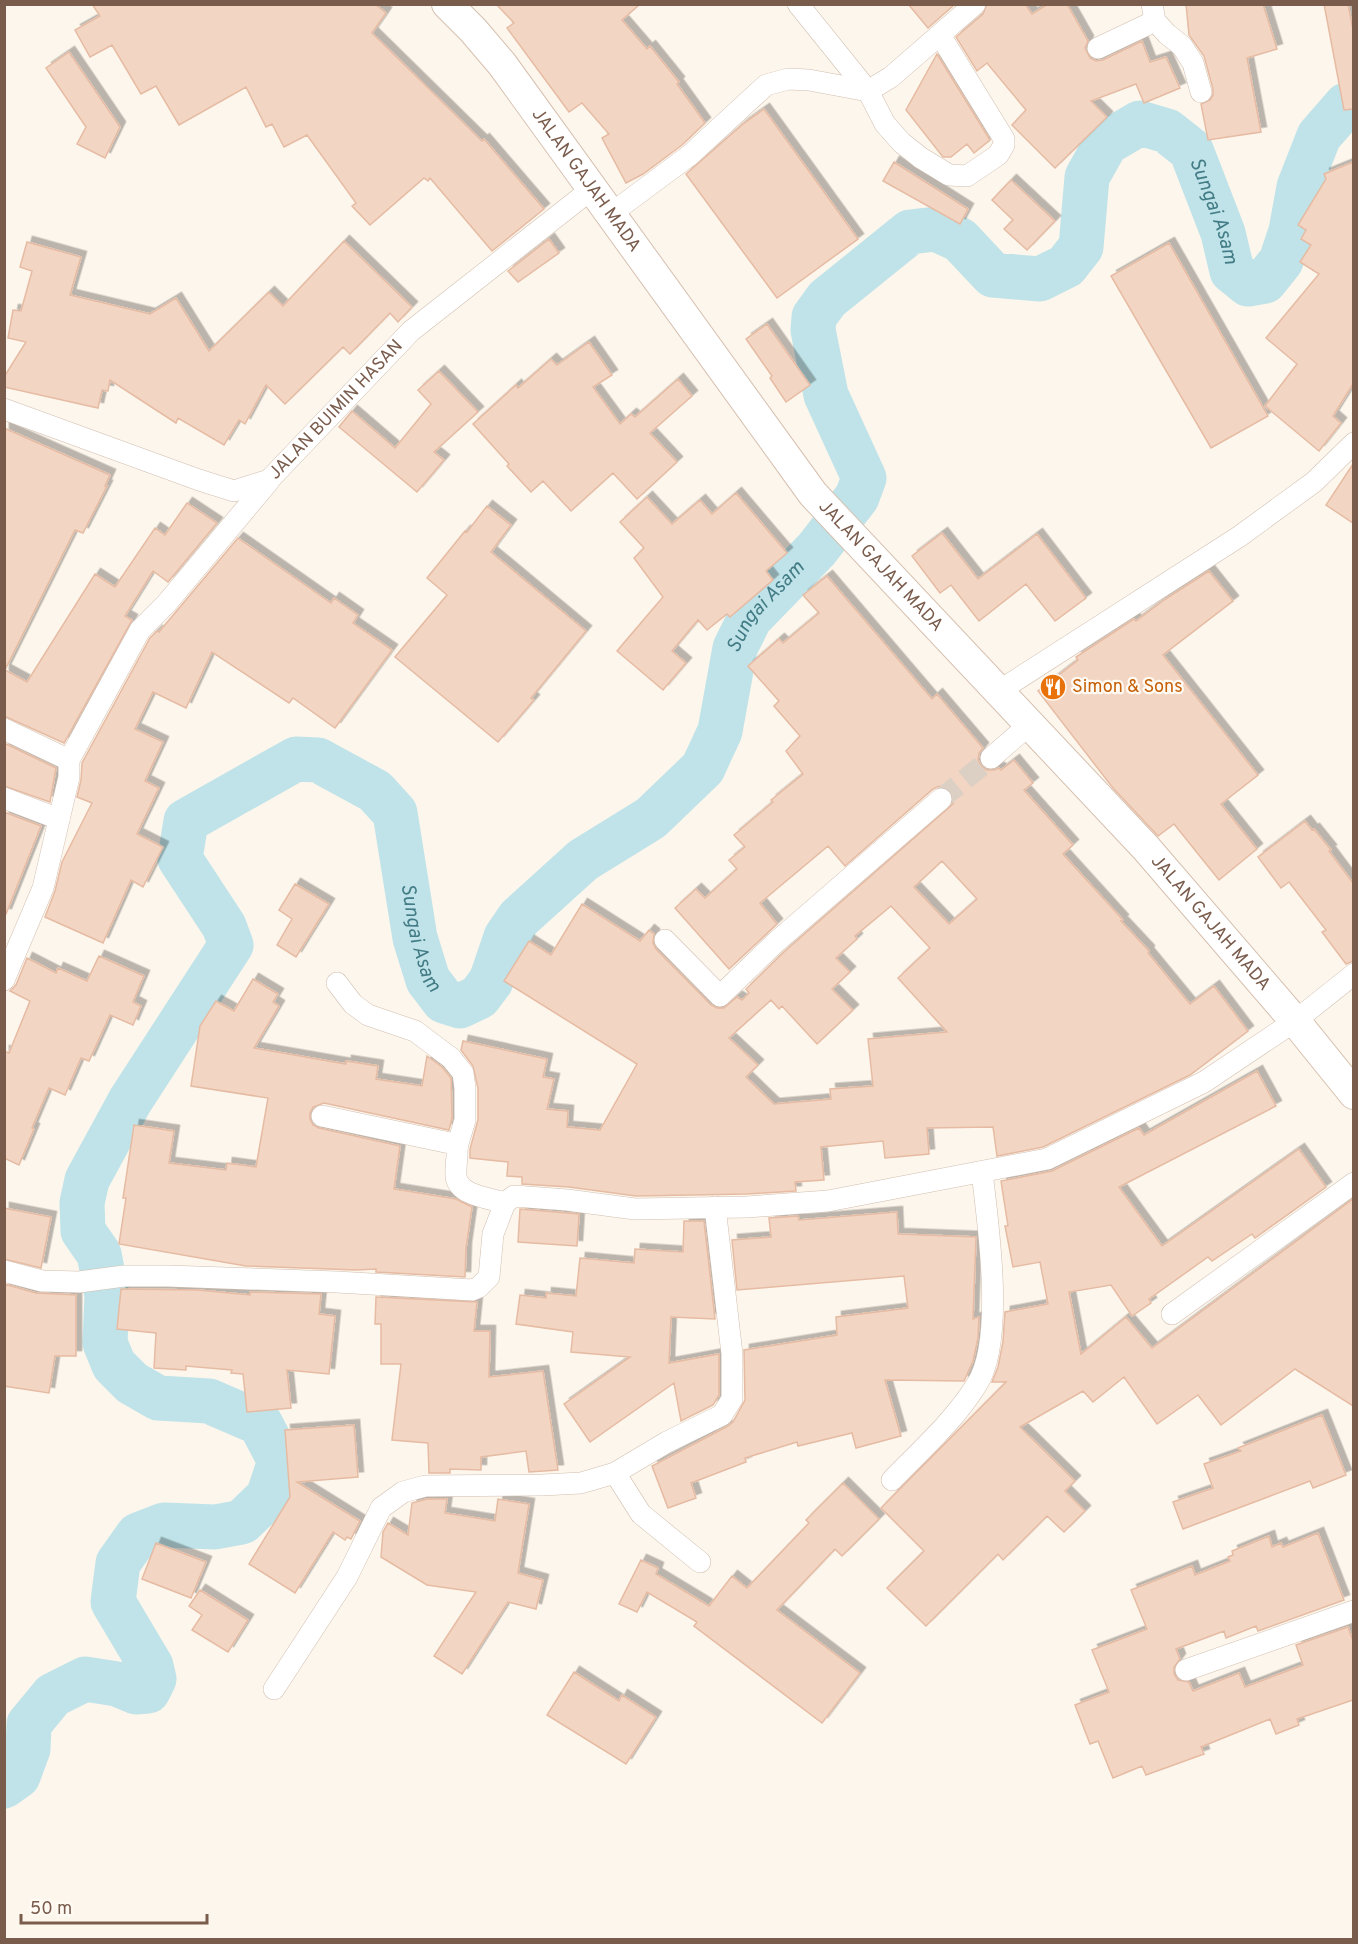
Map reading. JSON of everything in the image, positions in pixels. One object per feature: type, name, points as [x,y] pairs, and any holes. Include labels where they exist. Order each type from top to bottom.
[{"type":"main road","name":"JALAN GAJAH MADA","points":[[447,4],[502,64],[612,213],[813,494],[1146,848],[1295,1021],[1353,1094]]},
{"type":"street","points":[[798,4],[868,91],[885,124],[902,143],[921,158],[950,175],[967,176],[998,155],[1004,145],[999,128],[940,35]]},
{"type":"street","points":[[612,213],[690,155],[766,85],[788,79],[809,80],[868,91],[891,77],[975,4]]},
{"type":"street","points":[[1098,48],[1154,13],[1167,34],[1182,46],[1193,63],[1201,92]]},
{"type":"street","name":"JALAN BUIMIN HASAN","points":[[4,409],[234,491],[269,480],[411,331],[593,188]]},
{"type":"street","points":[[999,691],[1240,536],[1314,482],[1353,443]]},
{"type":"street","points":[[4,980],[43,888],[69,777],[69,760],[140,630],[166,604],[269,480]]},
{"type":"street","points":[[991,758],[1030,724]]},
{"type":"street","points":[[4,729],[69,760]]},
{"type":"street","points":[[4,798],[59,819]]},
{"type":"street","points":[[665,940],[720,996],[776,942],[941,799]]},
{"type":"street","points":[[4,1271],[42,1281],[78,1282],[124,1276],[338,1282],[472,1290],[485,1283],[489,1277],[493,1234],[505,1203],[514,1196],[635,1209],[828,1201],[1047,1159],[1204,1082],[1295,1021],[1353,974]]},
{"type":"street","points":[[337,982],[353,1004],[368,1015],[415,1031],[451,1058],[463,1073],[465,1120],[457,1147],[456,1178],[461,1187],[469,1192],[505,1203]]},
{"type":"street","points":[[322,1116],[450,1143],[457,1147]]},
{"type":"street","points":[[892,1480],[961,1406],[987,1365],[992,1318],[992,1265],[982,1172]]},
{"type":"street","points":[[1172,1314],[1353,1183]]},
{"type":"street","points":[[274,1689],[347,1577],[381,1508],[403,1492],[424,1486],[532,1486],[581,1483],[615,1473],[668,1442],[722,1415],[732,1399],[729,1320],[715,1207]]},
{"type":"street","points":[[615,1473],[641,1514],[700,1562]]},
{"type":"street","points":[[1186,1670],[1353,1611]]},
{"type":"building","points":[[92,4],[375,4],[386,13],[372,33],[482,141],[484,139],[544,209],[492,251],[430,178],[428,181],[424,178],[370,225],[352,206],[356,203],[307,135],[284,147],[272,124],[266,127],[246,87],[179,125],[156,86],[141,94],[112,45],[90,57],[75,30],[100,16]]},
{"type":"building","points":[[496,4],[640,4],[622,20],[647,49],[650,46],[679,82],[677,84],[705,123],[682,145],[643,174],[626,183],[602,138],[609,134],[582,103],[569,112],[507,28],[514,23]]},
{"type":"building","points":[[908,4],[955,4],[928,28]]},
{"type":"building","points":[[987,4],[1025,4],[1032,14],[1048,4],[1067,4],[1088,41],[1085,48],[1090,58],[1096,61],[1103,60],[1142,41],[1150,62],[1166,57],[1180,88],[1144,103],[1136,84],[1091,101],[1107,117],[1055,168],[1012,125],[1026,110],[987,63],[977,71],[956,37],[983,14]]},
{"type":"building","points":[[1186,4],[1263,4],[1277,49],[1247,58],[1261,132],[1208,140],[1201,104],[1210,100],[1213,89],[1204,56],[1189,35]]},
{"type":"building","points":[[1324,4],[1348,4],[1353,30],[1353,109],[1344,110]]},
{"type":"building","points":[[69,52],[120,127],[105,158],[77,144],[86,127],[46,68]]},
{"type":"building","points":[[937,54],[990,140],[974,153],[967,144],[951,157],[943,157],[906,110]]},
{"type":"building","points":[[764,109],[858,239],[777,298],[686,174],[743,124]]},
{"type":"building","points":[[894,162],[968,209],[960,224],[883,181]]},
{"type":"building","points":[[1353,162],[1353,384],[1333,416],[1341,423],[1319,451],[1265,406],[1297,364],[1266,338],[1319,274],[1300,262],[1311,245],[1301,239],[1306,230],[1298,225],[1326,179],[1324,174]]},
{"type":"building","points":[[1011,180],[1055,221],[1027,250],[1004,229],[1013,220],[992,200]]},
{"type":"building","points":[[549,239],[559,253],[518,282],[508,271]]},
{"type":"building","points":[[344,241],[412,307],[398,322],[390,313],[350,354],[343,347],[285,404],[266,385],[245,424],[239,420],[224,445],[178,418],[176,423],[110,380],[108,391],[102,390],[98,408],[4,387],[4,377],[26,342],[8,338],[13,310],[21,311],[32,271],[20,267],[27,242],[81,257],[70,295],[150,314],[176,298],[209,351],[269,292],[283,306]]},
{"type":"building","points":[[1169,243],[1268,416],[1211,448],[1111,276]]},
{"type":"building","points":[[767,324],[810,385],[786,402],[770,378],[772,376],[746,339]]},
{"type":"building","points":[[589,342],[612,375],[593,387],[620,424],[631,414],[635,417],[678,379],[692,396],[650,433],[677,462],[637,499],[613,473],[571,511],[543,481],[531,492],[473,424],[516,385],[518,388],[551,359],[557,365]]},
{"type":"building","points":[[439,371],[478,412],[434,452],[444,460],[417,492],[339,427],[352,411],[395,448],[431,404],[418,390]]},
{"type":"building","points":[[4,428],[110,475],[105,486],[107,486],[83,533],[75,530],[5,670],[27,682],[95,574],[115,587],[155,528],[165,535],[187,503],[217,523],[168,582],[153,571],[125,616],[132,620],[64,743],[4,716]]},
{"type":"building","points":[[1353,464],[1353,523],[1326,505]]},
{"type":"building","points":[[736,493],[787,553],[766,571],[773,580],[730,617],[727,614],[707,630],[698,620],[672,651],[686,663],[663,690],[617,651],[663,597],[634,558],[644,548],[620,522],[647,497],[672,524],[700,500],[712,514]]},
{"type":"building","points":[[487,506],[511,525],[491,552],[586,631],[531,698],[534,700],[498,742],[395,657],[447,595],[427,578]]},
{"type":"building","points":[[942,533],[978,579],[1037,534],[1086,598],[1055,621],[1026,584],[979,621],[951,585],[940,593],[912,556]]},
{"type":"building","points":[[238,538],[331,603],[334,598],[358,615],[353,623],[392,650],[335,728],[293,698],[289,703],[212,652],[186,708],[153,692],[135,729],[163,742],[145,781],[159,788],[137,834],[163,847],[143,887],[131,880],[103,943],[45,917],[55,891],[62,862],[92,803],[77,797],[82,763],[150,638],[157,631],[159,632]]},
{"type":"building","points":[[1209,571],[1233,601],[1163,655],[1258,775],[1221,804],[1257,849],[1219,880],[1174,824],[1158,836],[1113,788],[1038,691],[1078,660],[1076,657],[1134,619],[1136,621]]},
{"type":"building","points":[[827,576],[932,699],[937,694],[983,748],[978,760],[982,767],[987,770],[999,768],[1001,770],[1014,760],[1033,783],[1024,790],[1073,845],[1063,854],[1123,920],[1121,921],[1149,951],[1148,953],[1190,1004],[1214,986],[1248,1031],[1190,1075],[1043,1147],[997,1156],[993,1127],[927,1128],[929,1154],[885,1158],[883,1141],[821,1147],[824,1180],[795,1182],[796,1191],[636,1196],[569,1187],[522,1184],[522,1177],[507,1176],[508,1162],[470,1158],[470,1149],[478,1120],[478,1088],[473,1066],[461,1050],[463,1041],[547,1059],[543,1077],[554,1079],[547,1109],[568,1111],[567,1127],[600,1130],[637,1064],[504,981],[529,941],[551,955],[582,904],[640,941],[649,930],[654,934],[653,943],[656,949],[711,1005],[724,1008],[737,997],[742,1000],[749,993],[746,989],[785,951],[953,804],[950,790],[939,786],[933,789],[845,866],[828,846],[760,903],[777,924],[729,969],[675,908],[696,889],[705,898],[737,869],[729,860],[745,847],[734,835],[803,774],[786,751],[800,736],[774,706],[779,701],[748,666],[779,639],[783,643],[819,613],[803,595]],"holes":[[[942,861],[977,899],[949,924],[914,887]],[[891,906],[930,948],[898,978],[947,1032],[868,1039],[873,1086],[830,1089],[831,1099],[774,1104],[746,1077],[758,1065],[729,1038],[771,1000],[779,1009],[782,1006],[817,1044],[853,1010],[832,989],[850,972],[836,958],[857,939],[855,936]]]},
{"type":"building","points":[[4,743],[56,768],[50,802],[4,786]]},
{"type":"building","points":[[4,812],[41,826],[6,914],[4,914]]},
{"type":"building","points":[[1305,821],[1331,850],[1329,851],[1353,883],[1353,961],[1346,964],[1322,932],[1326,930],[1289,882],[1281,888],[1258,857]]},
{"type":"building","points":[[295,884],[329,904],[296,957],[277,945],[292,919],[279,910]]},
{"type":"building","points":[[99,956],[144,976],[133,1002],[141,1006],[133,1025],[110,1015],[89,1061],[81,1058],[65,1095],[49,1088],[19,1165],[4,1158],[4,1051],[9,1053],[30,1001],[10,991],[16,985],[27,958],[56,973],[58,968],[87,981]]},
{"type":"building","points":[[253,979],[278,994],[273,1002],[279,1006],[254,1048],[346,1064],[346,1061],[378,1066],[376,1079],[422,1086],[427,1056],[442,1067],[451,1078],[452,1118],[449,1130],[324,1103],[313,1107],[310,1119],[313,1125],[319,1128],[400,1146],[394,1189],[456,1199],[472,1207],[466,1248],[465,1277],[376,1272],[376,1269],[246,1266],[119,1244],[134,1125],[174,1131],[169,1163],[226,1170],[227,1163],[256,1167],[268,1098],[191,1086],[200,1026],[216,1001],[234,1011]]},
{"type":"building","points":[[1257,1071],[1276,1106],[1119,1187],[1162,1246],[1299,1149],[1326,1187],[1255,1238],[1252,1234],[1212,1261],[1208,1257],[1149,1299],[1151,1303],[1132,1316],[1111,1285],[1069,1292],[1081,1354],[1126,1317],[1152,1348],[1353,1199],[1353,1406],[1295,1369],[1221,1425],[1198,1395],[1157,1424],[1124,1377],[1093,1402],[1083,1391],[1020,1427],[1075,1481],[1065,1491],[1085,1511],[1064,1532],[1047,1516],[1003,1560],[998,1554],[926,1626],[887,1588],[924,1551],[881,1508],[1006,1382],[992,1382],[998,1367],[1003,1342],[1005,1312],[1048,1304],[1040,1262],[1013,1267],[1005,1226],[1008,1226],[1001,1181],[1052,1171],[1139,1128],[1144,1135]]},
{"type":"building","points":[[4,1208],[51,1217],[41,1268],[4,1259]]},
{"type":"building","points":[[520,1209],[579,1214],[577,1246],[518,1242]]},
{"type":"building","points":[[897,1212],[898,1234],[976,1237],[973,1319],[979,1317],[978,1338],[973,1361],[964,1381],[885,1380],[901,1436],[856,1448],[852,1433],[798,1446],[797,1442],[745,1458],[746,1462],[691,1483],[696,1498],[668,1508],[652,1466],[733,1422],[745,1400],[744,1350],[837,1335],[836,1317],[908,1308],[904,1276],[737,1290],[732,1240],[771,1237],[769,1218],[798,1216],[799,1220]]},
{"type":"building","points":[[684,1221],[704,1221],[715,1319],[671,1317],[669,1363],[719,1354],[719,1395],[713,1405],[681,1421],[674,1383],[590,1442],[564,1404],[630,1357],[571,1352],[573,1332],[516,1324],[520,1295],[546,1298],[546,1293],[576,1296],[580,1258],[634,1263],[635,1249],[683,1252]]},
{"type":"building","points":[[4,1284],[36,1293],[76,1295],[76,1356],[55,1356],[49,1393],[4,1386]]},
{"type":"building","points":[[121,1289],[198,1290],[250,1295],[250,1292],[321,1294],[319,1314],[335,1316],[329,1374],[287,1370],[291,1408],[247,1412],[243,1374],[231,1373],[232,1370],[186,1366],[186,1370],[154,1368],[156,1333],[117,1329]]},
{"type":"building","points":[[376,1297],[477,1302],[474,1331],[490,1331],[489,1377],[543,1371],[558,1470],[529,1472],[526,1451],[481,1457],[481,1470],[450,1469],[450,1473],[429,1473],[428,1443],[392,1440],[401,1364],[381,1364],[381,1324],[375,1324]]},
{"type":"building","points":[[1322,1415],[1346,1475],[1313,1488],[1310,1481],[1183,1529],[1173,1502],[1213,1488],[1204,1464],[1241,1451],[1238,1448]]},
{"type":"building","points":[[354,1425],[358,1477],[297,1482],[360,1521],[351,1539],[347,1537],[345,1540],[333,1532],[295,1593],[249,1564],[290,1497],[285,1430]]},
{"type":"building","points":[[843,1483],[879,1519],[842,1556],[835,1549],[777,1610],[860,1673],[822,1723],[694,1626],[697,1622],[647,1592],[637,1612],[619,1604],[641,1560],[658,1568],[656,1574],[709,1606],[732,1576],[747,1588],[809,1523],[806,1520]]},
{"type":"building","points":[[427,1499],[447,1499],[445,1513],[495,1521],[498,1499],[529,1504],[518,1573],[543,1580],[536,1609],[508,1602],[462,1674],[434,1656],[476,1592],[427,1585],[381,1557],[383,1532],[388,1523],[408,1535],[412,1503]]},
{"type":"building","points":[[1318,1533],[1344,1600],[1258,1631],[1256,1626],[1226,1638],[1224,1631],[1176,1649],[1180,1659],[1174,1667],[1174,1674],[1178,1680],[1189,1682],[1193,1691],[1239,1673],[1245,1687],[1303,1665],[1296,1645],[1348,1627],[1353,1641],[1353,1700],[1297,1719],[1299,1725],[1276,1734],[1270,1719],[1201,1747],[1204,1754],[1146,1775],[1142,1766],[1113,1778],[1098,1741],[1090,1744],[1075,1705],[1109,1692],[1092,1650],[1147,1629],[1131,1590],[1192,1566],[1195,1575],[1230,1561],[1228,1557],[1233,1555],[1232,1551],[1269,1536],[1272,1547],[1281,1543],[1283,1547]]},
{"type":"building","points":[[156,1543],[206,1562],[191,1598],[142,1579]]},
{"type":"building","points":[[200,1590],[248,1620],[228,1652],[192,1630],[202,1615],[189,1606]]},
{"type":"building","points":[[574,1672],[619,1701],[622,1695],[656,1717],[626,1764],[547,1715]]},
{"type":"waterway","name":"Sungai Asam","points":[[4,1786],[18,1776],[28,1749],[29,1724],[53,1695],[85,1679],[117,1684],[136,1692],[148,1691],[154,1679],[151,1666],[113,1602],[118,1563],[138,1535],[164,1525],[215,1527],[242,1522],[268,1497],[280,1461],[260,1423],[209,1401],[158,1398],[132,1383],[114,1365],[105,1343],[107,1295],[99,1254],[83,1231],[82,1203],[87,1180],[130,1101],[231,945],[224,926],[180,859],[186,821],[296,759],[318,760],[375,791],[395,813],[415,938],[428,980],[444,1001],[460,1006],[479,997],[491,981],[506,937],[519,918],[583,860],[651,818],[703,768],[720,731],[735,648],[750,618],[817,549],[857,497],[864,478],[826,395],[813,330],[814,317],[827,299],[910,232],[936,229],[960,240],[993,275],[1040,279],[1066,266],[1081,247],[1087,177],[1106,143],[1140,123],[1167,131],[1191,150],[1223,233],[1232,271],[1248,284],[1265,281],[1281,261],[1291,231],[1299,187],[1319,136],[1346,105],[1354,103]]},
{"type":"tunnel","points":[[941,799],[991,758]]},
{"type":"place","name":"Simon & Sons","points":[[1053,687]]}]
